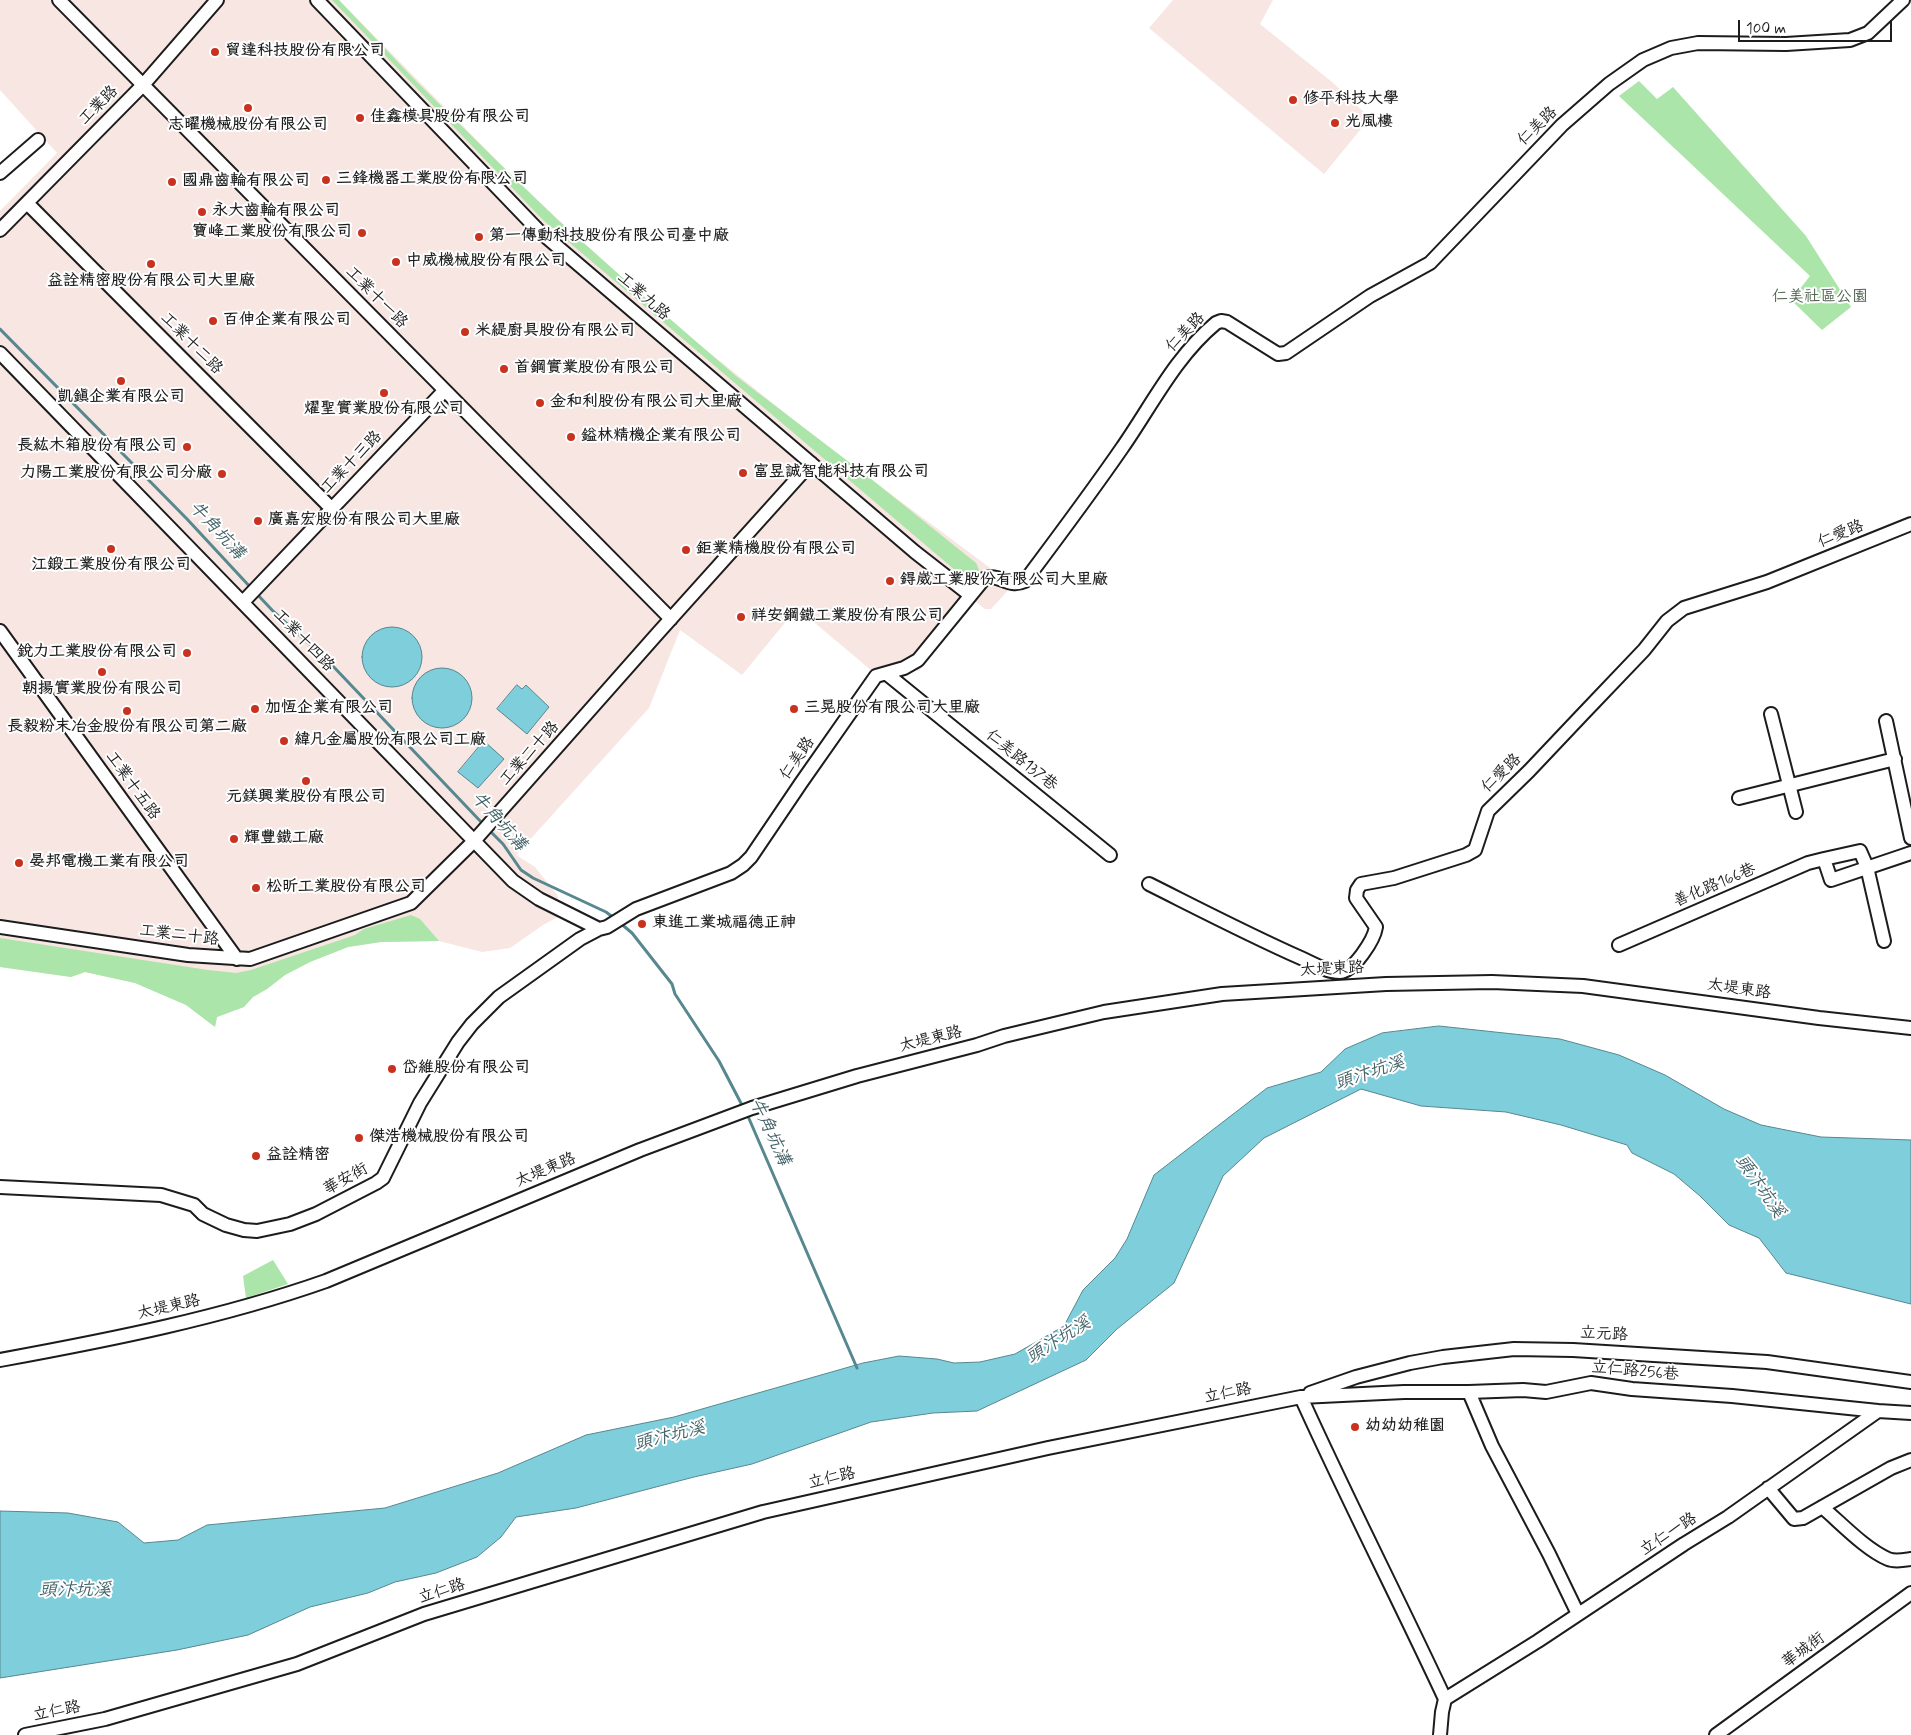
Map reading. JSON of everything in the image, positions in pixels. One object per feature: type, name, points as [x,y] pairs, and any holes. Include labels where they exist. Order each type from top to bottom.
[{"type":"street","name":"工業十一路","points":[[59,0],[670,619]]},
{"type":"street","name":"工業路","points":[[0,230],[143,85],[217,0]]},
{"type":"street","name":"工業九路","points":[[317,0],[538,230],[915,552],[970,595]]},
{"type":"street","name":"仁美路","points":[[603,928],[636,909],[731,873],[743,865],[751,857],[876,676],[910,666],[918,660],[970,595],[988,578],[998,578],[1014,584],[1025,581],[1105,472],[1164,381],[1216,323],[1221,321],[1227,322],[1278,354],[1286,353],[1370,296],[1430,263],[1562,125],[1609,84],[1643,60],[1671,48],[1698,43],[1786,44],[1850,40],[1868,33],[1903,0]]},
{"type":"street","points":[[0,173],[38,140]]},
{"type":"street","name":"工業十二路","points":[[27,203],[331,508]]},
{"type":"street","name":"工業十四路","points":[[0,353],[245,600],[476,839],[513,881],[526,891],[603,928]]},
{"type":"street","name":"工業十三路","points":[[245,600],[444,391]]},
{"type":"street","name":"工業二十路","points":[[0,927],[188,955],[250,959],[411,903],[476,839],[670,619],[811,463]]},
{"type":"street","name":"仁愛路","points":[[1149,884],[1278,948],[1332,972],[1342,972],[1352,968],[1375,935],[1376,927],[1356,898],[1357,890],[1361,884],[1394,878],[1466,855],[1475,850],[1488,810],[1505,795],[1644,650],[1667,621],[1684,608],[1767,582],[1911,524]]},
{"type":"street","name":"工業十五路","points":[[0,631],[237,959]]},
{"type":"street","name":"仁美路137巷","points":[[887,674],[1110,855]]},
{"type":"street","points":[[1771,714],[1796,812]]},
{"type":"street","points":[[1886,721],[1911,838]]},
{"type":"street","points":[[1739,798],[1894,759]]},
{"type":"street","name":"善化路166巷","points":[[1619,945],[1808,863],[1860,851],[1867,868]]},
{"type":"street","points":[[1824,859],[1831,880],[1911,853]]},
{"type":"street","points":[[1867,868],[1884,941]]},
{"type":"street","name":"華安街","points":[[0,1187],[161,1195],[194,1205],[203,1214],[211,1218],[244,1230],[257,1231],[290,1224],[316,1214],[368,1188],[383,1178],[420,1103],[458,1042],[472,1024],[499,997],[580,939],[603,928]]},
{"type":"street","name":"太堤東路","points":[[0,1360],[174,1324],[287,1295],[326,1281],[640,1150],[752,1108],[857,1076],[977,1045],[1004,1036],[1104,1012],[1222,994],[1386,984],[1492,982],[1583,986],[1819,1018],[1911,1028]]},
{"type":"street","name":"立元路","points":[[1300,1397],[1356,1377],[1410,1363],[1461,1354],[1514,1349],[1573,1350],[1767,1362],[1911,1382]]},
{"type":"street","name":"立仁路256巷","points":[[1300,1397],[1404,1392],[1523,1390],[1546,1392],[1591,1383],[1632,1389],[1732,1396],[1878,1411]]},
{"type":"street","points":[[1469,1392],[1492,1446],[1549,1554],[1578,1614]]},
{"type":"street","points":[[1300,1397],[1346,1498],[1409,1622],[1445,1699],[1440,1735]]},
{"type":"street","name":"立仁路","points":[[24,1735],[105,1719],[297,1664],[424,1614],[764,1512],[1038,1450],[1300,1397]]},
{"type":"street","points":[[1878,1411],[1911,1413]]},
{"type":"street","name":"立仁一路","points":[[1445,1699],[1728,1517],[1878,1411]]},
{"type":"street","points":[[1768,1488],[1794,1518],[1803,1518],[1891,1468],[1911,1460]]},
{"type":"street","points":[[1822,1507],[1871,1548],[1889,1559],[1902,1561],[1911,1559]]},
{"type":"street","name":"華城街","points":[[1716,1735],[1911,1593]]},
{"type":"shaded area","points":[[0,0],[339,0],[527,191],[671,322],[829,448],[1013,585],[991,609],[985,609],[976,602],[919,671],[913,669],[884,681],[797,608],[742,675],[680,630],[649,708],[516,855],[535,867],[558,896],[560,916],[543,925],[510,948],[482,952],[439,941],[381,942],[348,947],[310,962],[285,975],[253,997],[244,1007],[217,1017],[215,1027],[186,1005],[135,983],[85,972],[71,977],[0,967],[0,211],[57,153],[0,90]]},
{"type":"shaded area","name":"修平科技大學","points":[[1173,0],[1273,0],[1260,24],[1332,82],[1370,118],[1324,174],[1149,28]]},
{"type":"green space","points":[[332,0],[339,0],[414,79],[496,160],[559,221],[632,286],[736,376],[870,478],[976,563],[979,574],[972,582],[962,576],[543,220]]},
{"type":"green space","name":"仁美社區公園","points":[[1639,81],[1657,99],[1673,87],[1806,236],[1851,307],[1822,330],[1791,300],[1810,276],[1619,96]]},
{"type":"green space","points":[[411,915],[420,919],[439,941],[381,942],[348,947],[310,962],[285,975],[253,997],[244,1007],[217,1017],[215,1027],[186,1005],[135,983],[85,972],[71,977],[0,967],[0,938],[236,973],[251,970],[355,935],[364,929]]},
{"type":"green space","points":[[273,1260],[288,1284],[246,1298],[243,1276]]},
{"type":"water","points":[[386,627],[398,627],[409,632],[417,640],[422,651],[420,669],[409,682],[398,687],[386,687],[375,682],[367,674],[362,663],[362,651],[367,640],[375,632]]},
{"type":"water","points":[[436,668],[448,668],[459,673],[467,681],[472,692],[470,710],[459,723],[448,728],[436,728],[425,723],[417,715],[412,704],[412,692],[417,681],[425,673]]},
{"type":"water","points":[[517,685],[522,689],[526,685],[549,707],[527,734],[497,709]]},
{"type":"water","points":[[484,741],[504,759],[478,788],[458,772]]},
{"type":"water","name":"頭汴坑溪","points":[[1439,1026],[1560,1039],[1619,1055],[1665,1075],[1724,1109],[1761,1125],[1821,1137],[1911,1140],[1911,1304],[1786,1273],[1759,1238],[1729,1225],[1700,1196],[1674,1174],[1632,1153],[1627,1145],[1561,1125],[1506,1112],[1421,1106],[1361,1089],[1264,1138],[1223,1176],[1174,1283],[1117,1329],[1086,1360],[977,1411],[933,1413],[871,1422],[752,1464],[576,1508],[516,1517],[501,1537],[477,1557],[436,1573],[395,1582],[368,1593],[310,1607],[248,1635],[177,1650],[0,1678],[0,1511],[68,1513],[118,1522],[144,1543],[178,1540],[207,1525],[385,1508],[498,1473],[586,1435],[674,1417],[863,1363],[899,1356],[937,1359],[954,1363],[980,1362],[1015,1354],[1064,1326],[1083,1290],[1115,1258],[1127,1239],[1154,1175],[1267,1088],[1321,1072],[1345,1049],[1382,1033]]},
{"type":"waterway","name":"牛角坑溝","points":[[0,329],[187,519],[252,589]]},
{"type":"waterway","name":"牛角坑溝","points":[[256,593],[330,663],[483,824]]},
{"type":"waterway","name":"牛角坑溝","points":[[488,829],[503,844],[521,870],[533,878],[606,912],[614,918]]},
{"type":"waterway","name":"牛角坑溝","points":[[619,922],[632,933],[672,984],[675,994],[719,1061],[743,1107]]},
{"type":"waterway","name":"牛角坑溝","points":[[747,1114],[857,1368]]},
{"type":"place","name":"貿達科技股份有限公司","points":[[215,52]]},
{"type":"place","name":"修平科技大學","points":[[1293,100]]},
{"type":"place","name":"志曜機械股份有限公司","points":[[248,108]]},
{"type":"place","name":"佳鑫模具股份有限公司","points":[[360,118]]},
{"type":"place","name":"光風樓","points":[[1335,123]]},
{"type":"place","name":"三鋒機器工業股份有限公司","points":[[326,180]]},
{"type":"place","name":"國鼎齒輪有限公司","points":[[172,182]]},
{"type":"place","name":"永大齒輪有限公司","points":[[202,212]]},
{"type":"place","name":"寶峰工業股份有限公司","points":[[362,233]]},
{"type":"place","name":"第一傳動科技股份有限公司臺中廠","points":[[479,237]]},
{"type":"place","name":"中威機械股份有限公司","points":[[396,262]]},
{"type":"place","name":"益詮精密股份有限公司大里廠","points":[[151,264]]},
{"type":"place","name":"百伸企業有限公司","points":[[213,321]]},
{"type":"place","name":"米緹廚具股份有限公司","points":[[465,332]]},
{"type":"place","name":"首鋼實業股份有限公司","points":[[504,369]]},
{"type":"place","name":"凱鎮企業有限公司","points":[[121,381]]},
{"type":"place","name":"燿聖實業股份有限公司","points":[[384,393]]},
{"type":"place","name":"金和利股份有限公司大里廠","points":[[540,403]]},
{"type":"place","name":"鎰林精機企業有限公司","points":[[571,437]]},
{"type":"place","name":"長紘木箱股份有限公司","points":[[187,447]]},
{"type":"place","name":"富昱誠智能科技有限公司","points":[[743,473]]},
{"type":"place","name":"力陽工業股份有限公司分廠","points":[[222,474]]},
{"type":"place","name":"廣嘉宏股份有限公司大里廠","points":[[258,521]]},
{"type":"place","name":"江鍛工業股份有限公司","points":[[111,549]]},
{"type":"place","name":"鉅業精機股份有限公司","points":[[686,550]]},
{"type":"place","name":"鍀崴工業股份有限公司大里廠","points":[[890,581]]},
{"type":"place","name":"祥安鋼鐵工業股份有限公司","points":[[741,617]]},
{"type":"place","name":"銳力工業股份有限公司","points":[[187,653]]},
{"type":"place","name":"朝揚實業股份有限公司","points":[[102,672]]},
{"type":"place","name":"加恆企業有限公司","points":[[255,709]]},
{"type":"place","name":"三晃股份有限公司大里廠","points":[[794,709]]},
{"type":"place","name":"長毅粉末冶金股份有限公司第二廠","points":[[127,711]]},
{"type":"place","name":"緯凡金屬股份有限公司工廠","points":[[284,741]]},
{"type":"place","name":"元鎂興業股份有限公司","points":[[306,781]]},
{"type":"place","name":"輝豐鐵工廠","points":[[234,839]]},
{"type":"place","name":"晏邦電機工業有限公司","points":[[19,863]]},
{"type":"place","name":"松昕工業股份有限公司","points":[[256,888]]},
{"type":"place","name":"東進工業城福德正神","points":[[642,924]]},
{"type":"place","name":"岱維股份有限公司","points":[[392,1069]]},
{"type":"place","name":"傑浩機械股份有限公司","points":[[359,1138]]},
{"type":"place","name":"益詮精密","points":[[256,1156]]},
{"type":"place","name":"幼幼幼稚園","points":[[1355,1427]]}]
